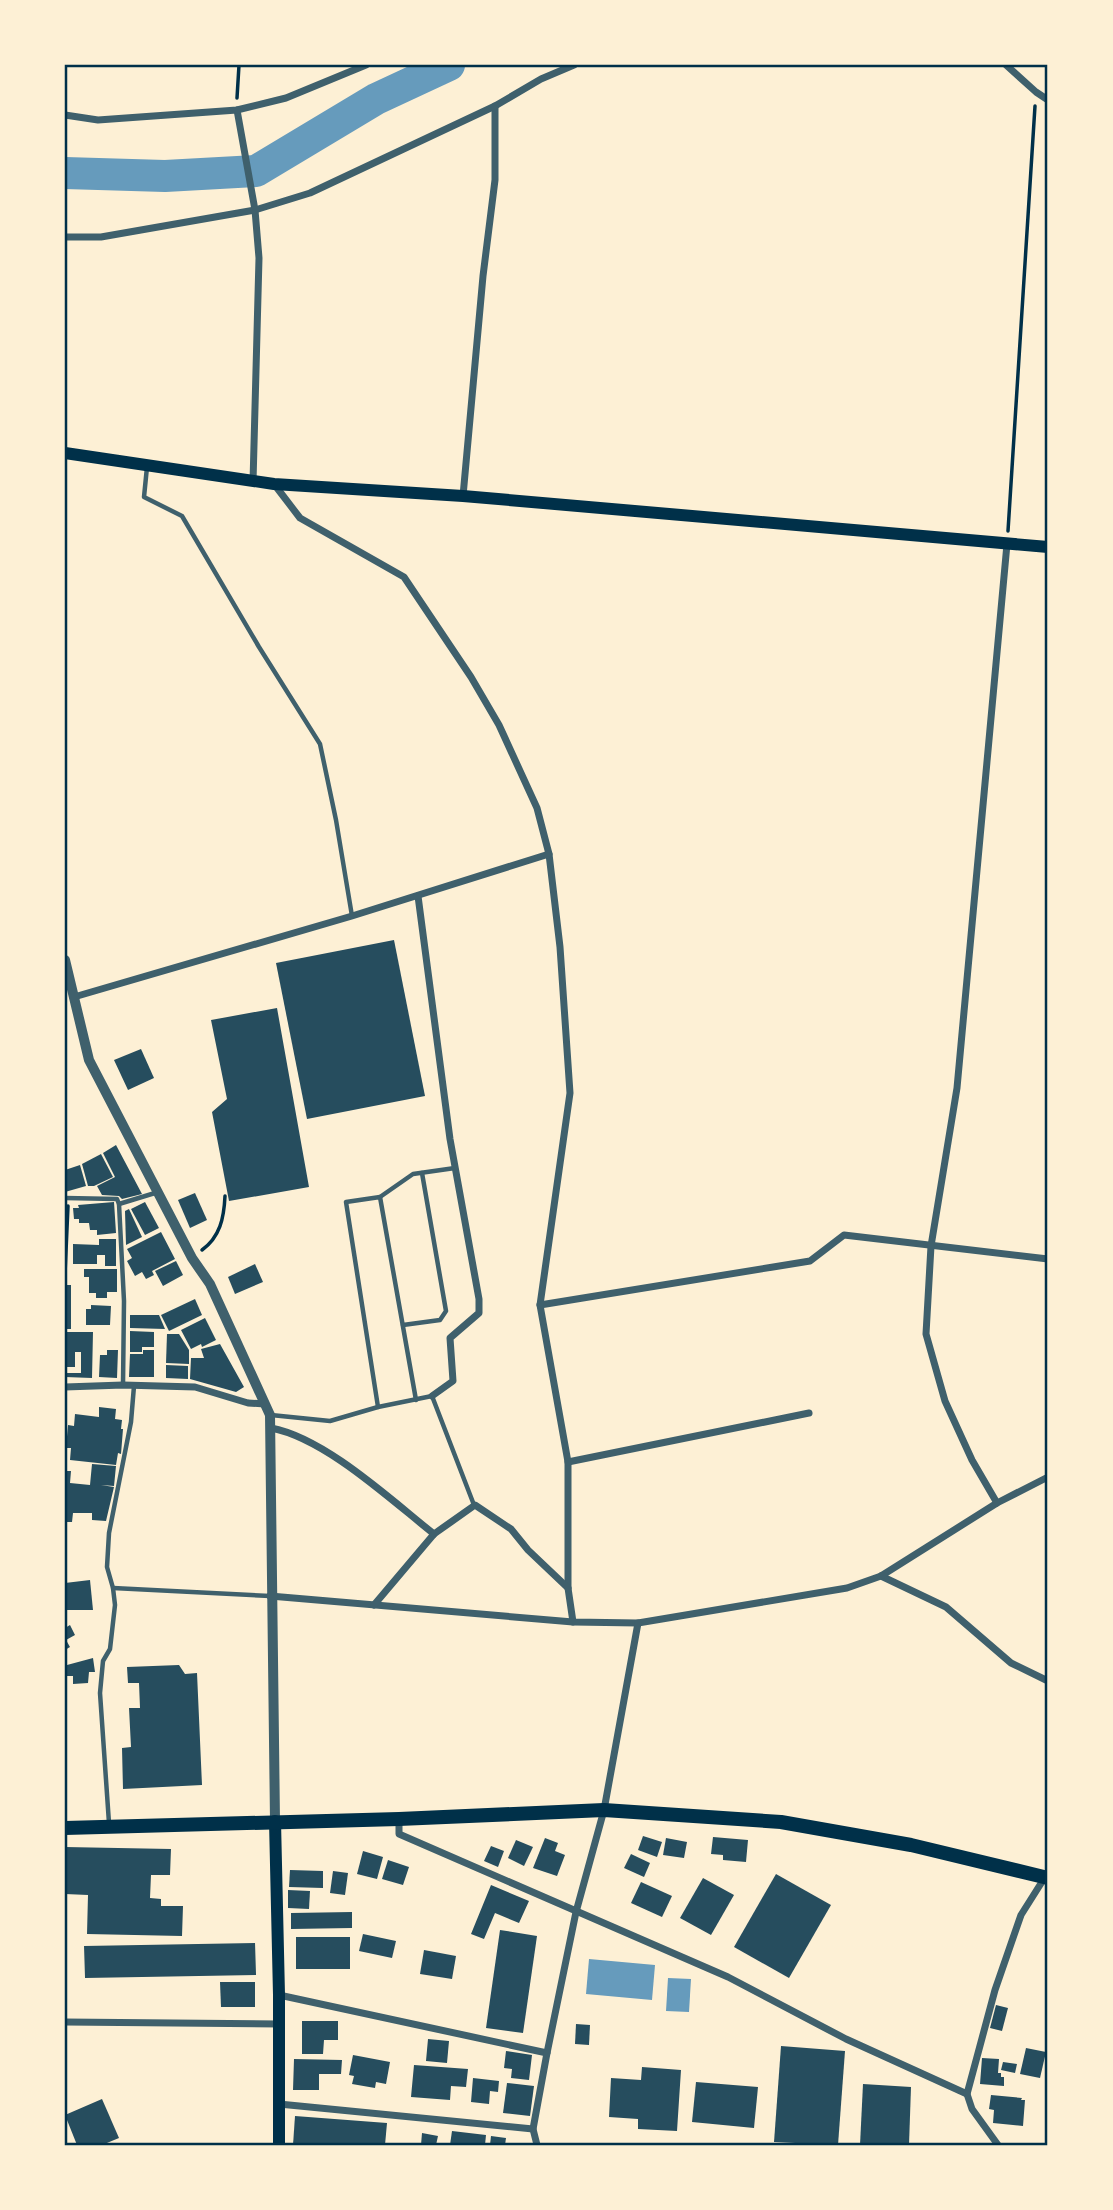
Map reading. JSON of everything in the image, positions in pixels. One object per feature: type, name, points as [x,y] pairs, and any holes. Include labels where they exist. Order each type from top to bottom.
[{"type":"highway","points":[[65,1828],[399,1819],[604,1810],[781,1822],[1047,1875]]},
{"type":"main road","points":[[65,453],[253,482],[463,496],[1048,547]]},
{"type":"main road","points":[[275,1821],[279,2145]]},
{"type":"street","points":[[65,115],[98,120],[237,110],[286,98],[366,65]]},
{"type":"street","points":[[65,237],[101,237],[256,210],[310,193],[495,106],[541,79],[573,65]]},
{"type":"street","points":[[1006,65],[1048,100]]},
{"type":"street","points":[[463,496],[495,180],[495,106]]},
{"type":"street","points":[[237,110],[256,210],[259,258],[253,482]]},
{"type":"street","points":[[274,484],[300,517],[404,577],[471,677],[499,725],[537,808],[549,854],[560,947],[570,1093],[540,1304],[568,1462],[568,1588],[573,1622]]},
{"type":"street","points":[[996,1503],[972,1460],[945,1401],[926,1334],[931,1246],[957,1088],[1007,544]]},
{"type":"street","points":[[69,999],[352,916],[549,854]]},
{"type":"street","points":[[418,896],[455,1168],[479,1299],[479,1313],[450,1338],[453,1381],[432,1396]]},
{"type":"street","points":[[65,960],[69,999],[89,1060],[192,1258],[209,1284],[268,1410],[271,1428],[275,1821]]},
{"type":"street","points":[[540,1304],[810,1261],[844,1235],[1048,1259]]},
{"type":"street","points":[[65,1387],[195,1387],[268,1410]]},
{"type":"street","points":[[568,1462],[809,1413]]},
{"type":"street","points":[[271,1428],[282,1430],[331,1455],[435,1534]]},
{"type":"street","points":[[271,1596],[573,1622],[638,1623],[847,1588],[881,1576],[996,1503],[1048,1477]]},
{"type":"street","points":[[374,1605],[435,1534],[474,1505],[510,1530],[568,1588]]},
{"type":"street","points":[[881,1576],[946,1607],[1011,1662],[1048,1681]]},
{"type":"street","points":[[537,2145],[533,2129],[547,2053],[576,1912],[604,1810],[638,1623]]},
{"type":"street","points":[[399,1819],[399,1834],[728,1977],[846,2039],[967,2094]]},
{"type":"street","points":[[999,2145],[972,2109],[967,2094],[995,1990],[1021,1915],[1047,1875]]},
{"type":"street","points":[[279,1995],[547,2053]]},
{"type":"street","points":[[65,2022],[279,2024]]},
{"type":"street","points":[[279,2104],[533,2129]]},
{"type":"lane","points":[[147,466],[144,497],[182,516],[320,744],[352,916]]},
{"type":"lane","points":[[378,1407],[346,1202],[380,1197],[413,1174],[455,1168]]},
{"type":"lane","points":[[403,1325],[440,1320],[446,1311],[422,1173]]},
{"type":"lane","points":[[120,1204],[158,1192]]},
{"type":"lane","points":[[380,1197],[416,1400]]},
{"type":"lane","points":[[67,1199],[117,1199],[120,1204],[124,1301],[123,1385]]},
{"type":"lane","points":[[110,1826],[100,1693],[103,1661],[110,1649],[115,1605],[107,1567],[109,1533],[131,1422],[134,1386]]},
{"type":"lane","points":[[268,1410],[330,1421],[378,1407],[432,1396],[474,1505]]},
{"type":"lane","points":[[113,1588],[271,1596]]},
{"type":"path","points":[[237,110],[239,65]]},
{"type":"path","points":[[1007,544],[1036,92]]},
{"type":"path","points":[[192,1258],[213,1242],[224,1217],[225,1196]]},
{"type":"path","points":[[65,1274],[67,1199]]},
{"type":"water","points":[[589,1959],[655,1965],[652,2000],[586,1994]]},
{"type":"water","points":[[668,1978],[691,1979],[689,2012],[666,2011]]},
{"type":"building","points":[[394,940],[425,1096],[307,1119],[276,963]]},
{"type":"building","points":[[277,1008],[309,1187],[229,1201],[212,1112],[227,1099],[211,1020]]},
{"type":"building","points":[[141,1049],[154,1078],[128,1090],[114,1060]]},
{"type":"building","points":[[116,1145],[142,1194],[122,1199],[119,1196],[102,1195],[97,1186],[115,1177],[103,1153]]},
{"type":"building","points":[[101,1154],[113,1177],[88,1186],[82,1164]]},
{"type":"building","points":[[80,1165],[86,1186],[65,1192],[65,1170]]},
{"type":"building","points":[[195,1193],[207,1220],[190,1228],[178,1200]]},
{"type":"building","points":[[114,1202],[116,1233],[97,1235],[97,1230],[90,1230],[89,1223],[79,1223],[79,1219],[74,1219],[73,1208],[79,1208],[78,1205]]},
{"type":"building","points":[[145,1202],[159,1228],[145,1235],[131,1209]]},
{"type":"building","points":[[129,1209],[142,1237],[126,1245],[125,1211]]},
{"type":"building","points":[[161,1232],[175,1259],[152,1271],[154,1275],[146,1279],[142,1272],[135,1276],[127,1261],[132,1258],[127,1249]]},
{"type":"building","points":[[99,1239],[116,1239],[116,1266],[105,1266],[105,1255],[97,1255],[97,1264],[73,1264],[73,1244],[99,1245]]},
{"type":"building","points":[[176,1261],[183,1275],[163,1286],[155,1271]]},
{"type":"building","points":[[255,1264],[263,1282],[235,1294],[228,1277]]},
{"type":"building","points":[[84,1269],[117,1269],[117,1292],[107,1292],[107,1298],[96,1298],[96,1293],[89,1293],[89,1277],[84,1277]]},
{"type":"building","points":[[65,1285],[71,1285],[71,1329],[65,1329]]},
{"type":"building","points":[[195,1299],[202,1315],[169,1331],[161,1315]]},
{"type":"building","points":[[91,1305],[111,1306],[110,1325],[86,1325],[86,1309],[91,1309]]},
{"type":"building","points":[[130,1315],[159,1315],[165,1329],[130,1328]]},
{"type":"building","points":[[205,1318],[216,1340],[191,1349],[181,1330]]},
{"type":"building","points":[[130,1331],[154,1332],[154,1347],[142,1347],[142,1352],[130,1352]]},
{"type":"building","points":[[65,1332],[93,1332],[92,1378],[65,1377],[65,1373],[81,1373],[81,1352],[75,1352],[75,1367],[65,1367]]},
{"type":"building","points":[[167,1334],[179,1334],[189,1350],[189,1364],[166,1363]]},
{"type":"building","points":[[220,1344],[244,1387],[236,1392],[190,1379],[191,1358],[204,1358],[201,1349]]},
{"type":"building","points":[[107,1350],[118,1350],[117,1378],[99,1377],[100,1355],[107,1355]]},
{"type":"building","points":[[143,1350],[154,1350],[154,1377],[129,1377],[130,1354],[143,1354]]},
{"type":"building","points":[[166,1365],[188,1366],[188,1379],[166,1378]]},
{"type":"building","points":[[99,1407],[116,1409],[115,1419],[122,1420],[121,1454],[118,1453],[116,1465],[70,1460],[71,1448],[66,1448],[68,1425],[74,1426],[75,1414],[99,1417]]},
{"type":"building","points":[[92,1464],[116,1466],[114,1486],[101,1485],[114,1487],[106,1521],[92,1520],[92,1513],[73,1513],[72,1522],[65,1522],[65,1471],[71,1471],[70,1483],[90,1485]]},
{"type":"building","points":[[90,1580],[93,1610],[65,1610],[65,1583]]},
{"type":"building","points":[[70,1625],[75,1635],[66,1640],[70,1647],[65,1650],[65,1628]]},
{"type":"building","points":[[93,1658],[95,1672],[89,1672],[88,1683],[73,1684],[73,1676],[67,1676],[67,1665]]},
{"type":"building","points":[[179,1665],[185,1674],[197,1673],[202,1785],[123,1789],[122,1748],[131,1747],[129,1708],[140,1708],[139,1683],[128,1683],[127,1667]]},
{"type":"building","points":[[643,1836],[662,1842],[657,1857],[638,1850]]},
{"type":"building","points":[[713,1837],[748,1840],[746,1862],[723,1860],[723,1855],[711,1854]]},
{"type":"building","points":[[545,1838],[558,1843],[555,1851],[565,1855],[557,1876],[533,1868]]},
{"type":"building","points":[[666,1838],[687,1842],[684,1858],[663,1855]]},
{"type":"building","points":[[516,1840],[533,1847],[524,1866],[508,1858]]},
{"type":"building","points":[[491,1846],[504,1851],[498,1867],[484,1861]]},
{"type":"building","points":[[65,1847],[171,1849],[170,1875],[151,1875],[150,1898],[161,1899],[161,1906],[183,1906],[182,1936],[87,1934],[88,1895],[65,1894]]},
{"type":"building","points":[[363,1851],[383,1857],[377,1879],[357,1874]]},
{"type":"building","points":[[631,1854],[650,1863],[644,1877],[624,1868]]},
{"type":"building","points":[[388,1860],[409,1867],[403,1885],[382,1879]]},
{"type":"building","points":[[290,1870],[323,1871],[323,1888],[289,1887]]},
{"type":"building","points":[[333,1871],[348,1873],[345,1895],[330,1893]]},
{"type":"building","points":[[776,1874],[831,1905],[789,1978],[734,1947]]},
{"type":"building","points":[[703,1878],[734,1895],[711,1935],[680,1918]]},
{"type":"building","points":[[641,1882],[672,1896],[662,1917],[631,1903]]},
{"type":"building","points":[[491,1885],[529,1901],[519,1923],[495,1913],[484,1939],[471,1934]]},
{"type":"building","points":[[288,1890],[310,1891],[309,1909],[288,1908]]},
{"type":"building","points":[[352,1912],[352,1928],[291,1929],[291,1913]]},
{"type":"building","points":[[500,1930],[537,1936],[523,2033],[486,2028]]},
{"type":"building","points":[[363,1934],[396,1941],[392,1958],[359,1951]]},
{"type":"building","points":[[296,1937],[350,1937],[350,1969],[296,1969]]},
{"type":"building","points":[[255,1943],[256,1975],[85,1978],[84,1946]]},
{"type":"building","points":[[424,1950],[456,1956],[452,1979],[420,1974]]},
{"type":"building","points":[[220,1982],[255,1982],[255,2007],[221,2007]]},
{"type":"building","points":[[996,2005],[1008,2008],[1002,2031],[990,2028]]},
{"type":"building","points":[[302,2021],[338,2021],[338,2040],[324,2040],[323,2054],[302,2054]]},
{"type":"building","points":[[576,2024],[590,2025],[589,2045],[575,2044]]},
{"type":"building","points":[[428,2039],[449,2041],[447,2063],[426,2061]]},
{"type":"building","points":[[781,2046],[845,2051],[838,2145],[774,2142]]},
{"type":"building","points":[[1026,2048],[1046,2052],[1040,2078],[1020,2074]]},
{"type":"building","points":[[506,2051],[532,2055],[529,2080],[511,2078],[512,2069],[504,2068]]},
{"type":"building","points":[[353,2055],[390,2062],[386,2084],[376,2082],[375,2088],[352,2084],[354,2076],[349,2075]]},
{"type":"building","points":[[982,2058],[999,2059],[998,2073],[1004,2077],[1004,2086],[980,2084]]},
{"type":"building","points":[[294,2059],[342,2060],[341,2074],[319,2074],[319,2090],[293,2090]]},
{"type":"building","points":[[1003,2062],[1017,2064],[1015,2073],[1001,2070]]},
{"type":"building","points":[[414,2065],[468,2069],[466,2087],[451,2086],[450,2100],[411,2097]]},
{"type":"building","points":[[642,2067],[681,2070],[677,2131],[638,2129],[638,2119],[609,2117],[611,2078],[641,2080]]},
{"type":"building","points":[[473,2078],[499,2081],[498,2092],[490,2091],[489,2104],[471,2102]]},
{"type":"building","points":[[696,2082],[758,2087],[754,2128],[692,2122]]},
{"type":"building","points":[[507,2083],[534,2086],[530,2116],[503,2113]]},
{"type":"building","points":[[863,2084],[911,2087],[909,2145],[860,2145]]},
{"type":"building","points":[[991,2095],[1025,2100],[1023,2126],[993,2123],[994,2110],[989,2109]]},
{"type":"building","points":[[102,2099],[119,2138],[102,2145],[77,2145],[65,2115]]},
{"type":"building","points":[[295,2116],[387,2123],[385,2145],[293,2145]]},
{"type":"building","points":[[452,2131],[486,2135],[485,2145],[450,2145]]},
{"type":"building","points":[[422,2133],[438,2136],[436,2145],[421,2145]]},
{"type":"building","points":[[491,2136],[506,2138],[505,2145],[490,2145]]},
{"type":"waterway","points":[[65,173],[165,176],[256,171],[376,99],[449,65]]}]
